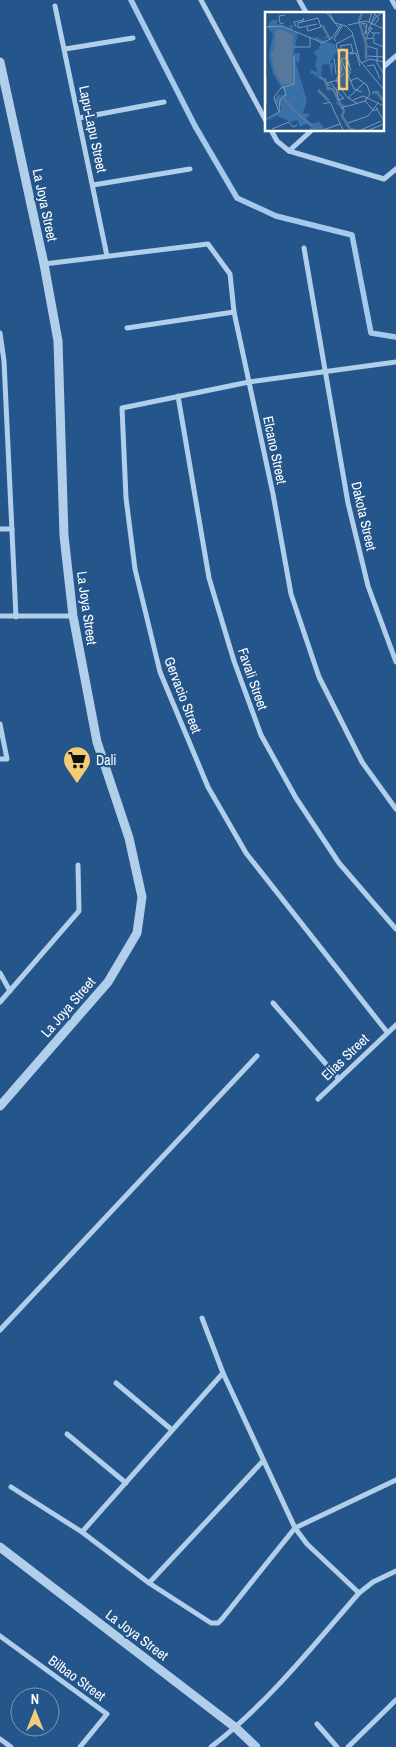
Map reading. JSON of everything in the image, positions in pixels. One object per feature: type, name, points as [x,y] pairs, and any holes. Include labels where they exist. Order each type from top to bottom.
[{"type":"street","points":[[201,0],[265,119]]},
{"type":"street","points":[[299,0],[306,12]]},
{"type":"street","points":[[392,0],[396,7]]},
{"type":"street","name":"Lapu-Lapu Street","points":[[55,6],[107,256]]},
{"type":"street","points":[[64,49],[133,38]]},
{"type":"street","points":[[384,66],[396,56]]},
{"type":"street","name":"La Joya Street","points":[[0,62],[44,264],[58,341],[64,536],[73,616],[97,742],[137,868],[142,896],[137,933],[108,982],[0,1106]]},
{"type":"street","points":[[79,118],[164,102]]},
{"type":"street","points":[[272,131],[277,141],[289,151],[384,179],[396,169]]},
{"type":"street","points":[[289,151],[311,131]]},
{"type":"street","points":[[93,185],[190,169]]},
{"type":"street","name":"Elcano Street","points":[[44,264],[208,244],[230,274],[234,312],[273,494],[291,594],[319,677],[362,762],[396,809]]},
{"type":"street","name":"Dakota Street","points":[[304,248],[348,504],[368,586],[396,662]]},
{"type":"street","points":[[127,328],[234,312]]},
{"type":"street","points":[[0,333],[16,617]]},
{"type":"street","name":"Gervacio Street","points":[[387,1032],[246,853],[208,787],[160,672],[135,569],[126,498],[122,408],[249,382],[396,362]]},
{"type":"street","name":"Favali Street","points":[[178,396],[209,578],[234,661],[261,735],[296,798],[338,863],[396,929]]},
{"type":"street","points":[[0,529],[12,529]]},
{"type":"street","points":[[0,616],[73,616]]},
{"type":"street","points":[[0,724],[7,759],[0,759]]},
{"type":"street","points":[[0,1002],[79,911],[78,865]]},
{"type":"street","points":[[0,972],[10,991]]},
{"type":"street","points":[[273,1003],[339,1078]]},
{"type":"street","name":"Elias Street","points":[[318,1098],[396,1025]]},
{"type":"street","points":[[0,1330],[257,1056]]},
{"type":"street","points":[[202,1318],[223,1373],[295,1528],[307,1544],[359,1593]]},
{"type":"street","points":[[82,1532],[223,1373]]},
{"type":"street","points":[[116,1382],[172,1430]]},
{"type":"street","points":[[67,1434],[126,1483]]},
{"type":"street","points":[[149,1583],[263,1461]]},
{"type":"street","points":[[11,1487],[82,1532],[149,1583],[211,1623],[218,1623],[295,1528],[396,1480]]},
{"type":"street","name":"La Joya Street","points":[[0,1546],[236,1728],[256,1747]]},
{"type":"street","points":[[211,1747],[236,1728],[272,1692],[359,1593],[374,1582],[396,1571]]},
{"type":"street","name":"Bilbao Street","points":[[0,1636],[107,1714],[80,1747]]},
{"type":"street","points":[[348,1747],[396,1700]]},
{"type":"street","points":[[317,1724],[338,1747]]},
{"type":"street","points":[[0,1739],[11,1747]]},
{"type":"waterway","points":[[131,0],[195,126],[237,198],[276,216],[352,235],[371,333],[396,337]]},
{"type":"place","name":"Dali","points":[[77,784]]}]
